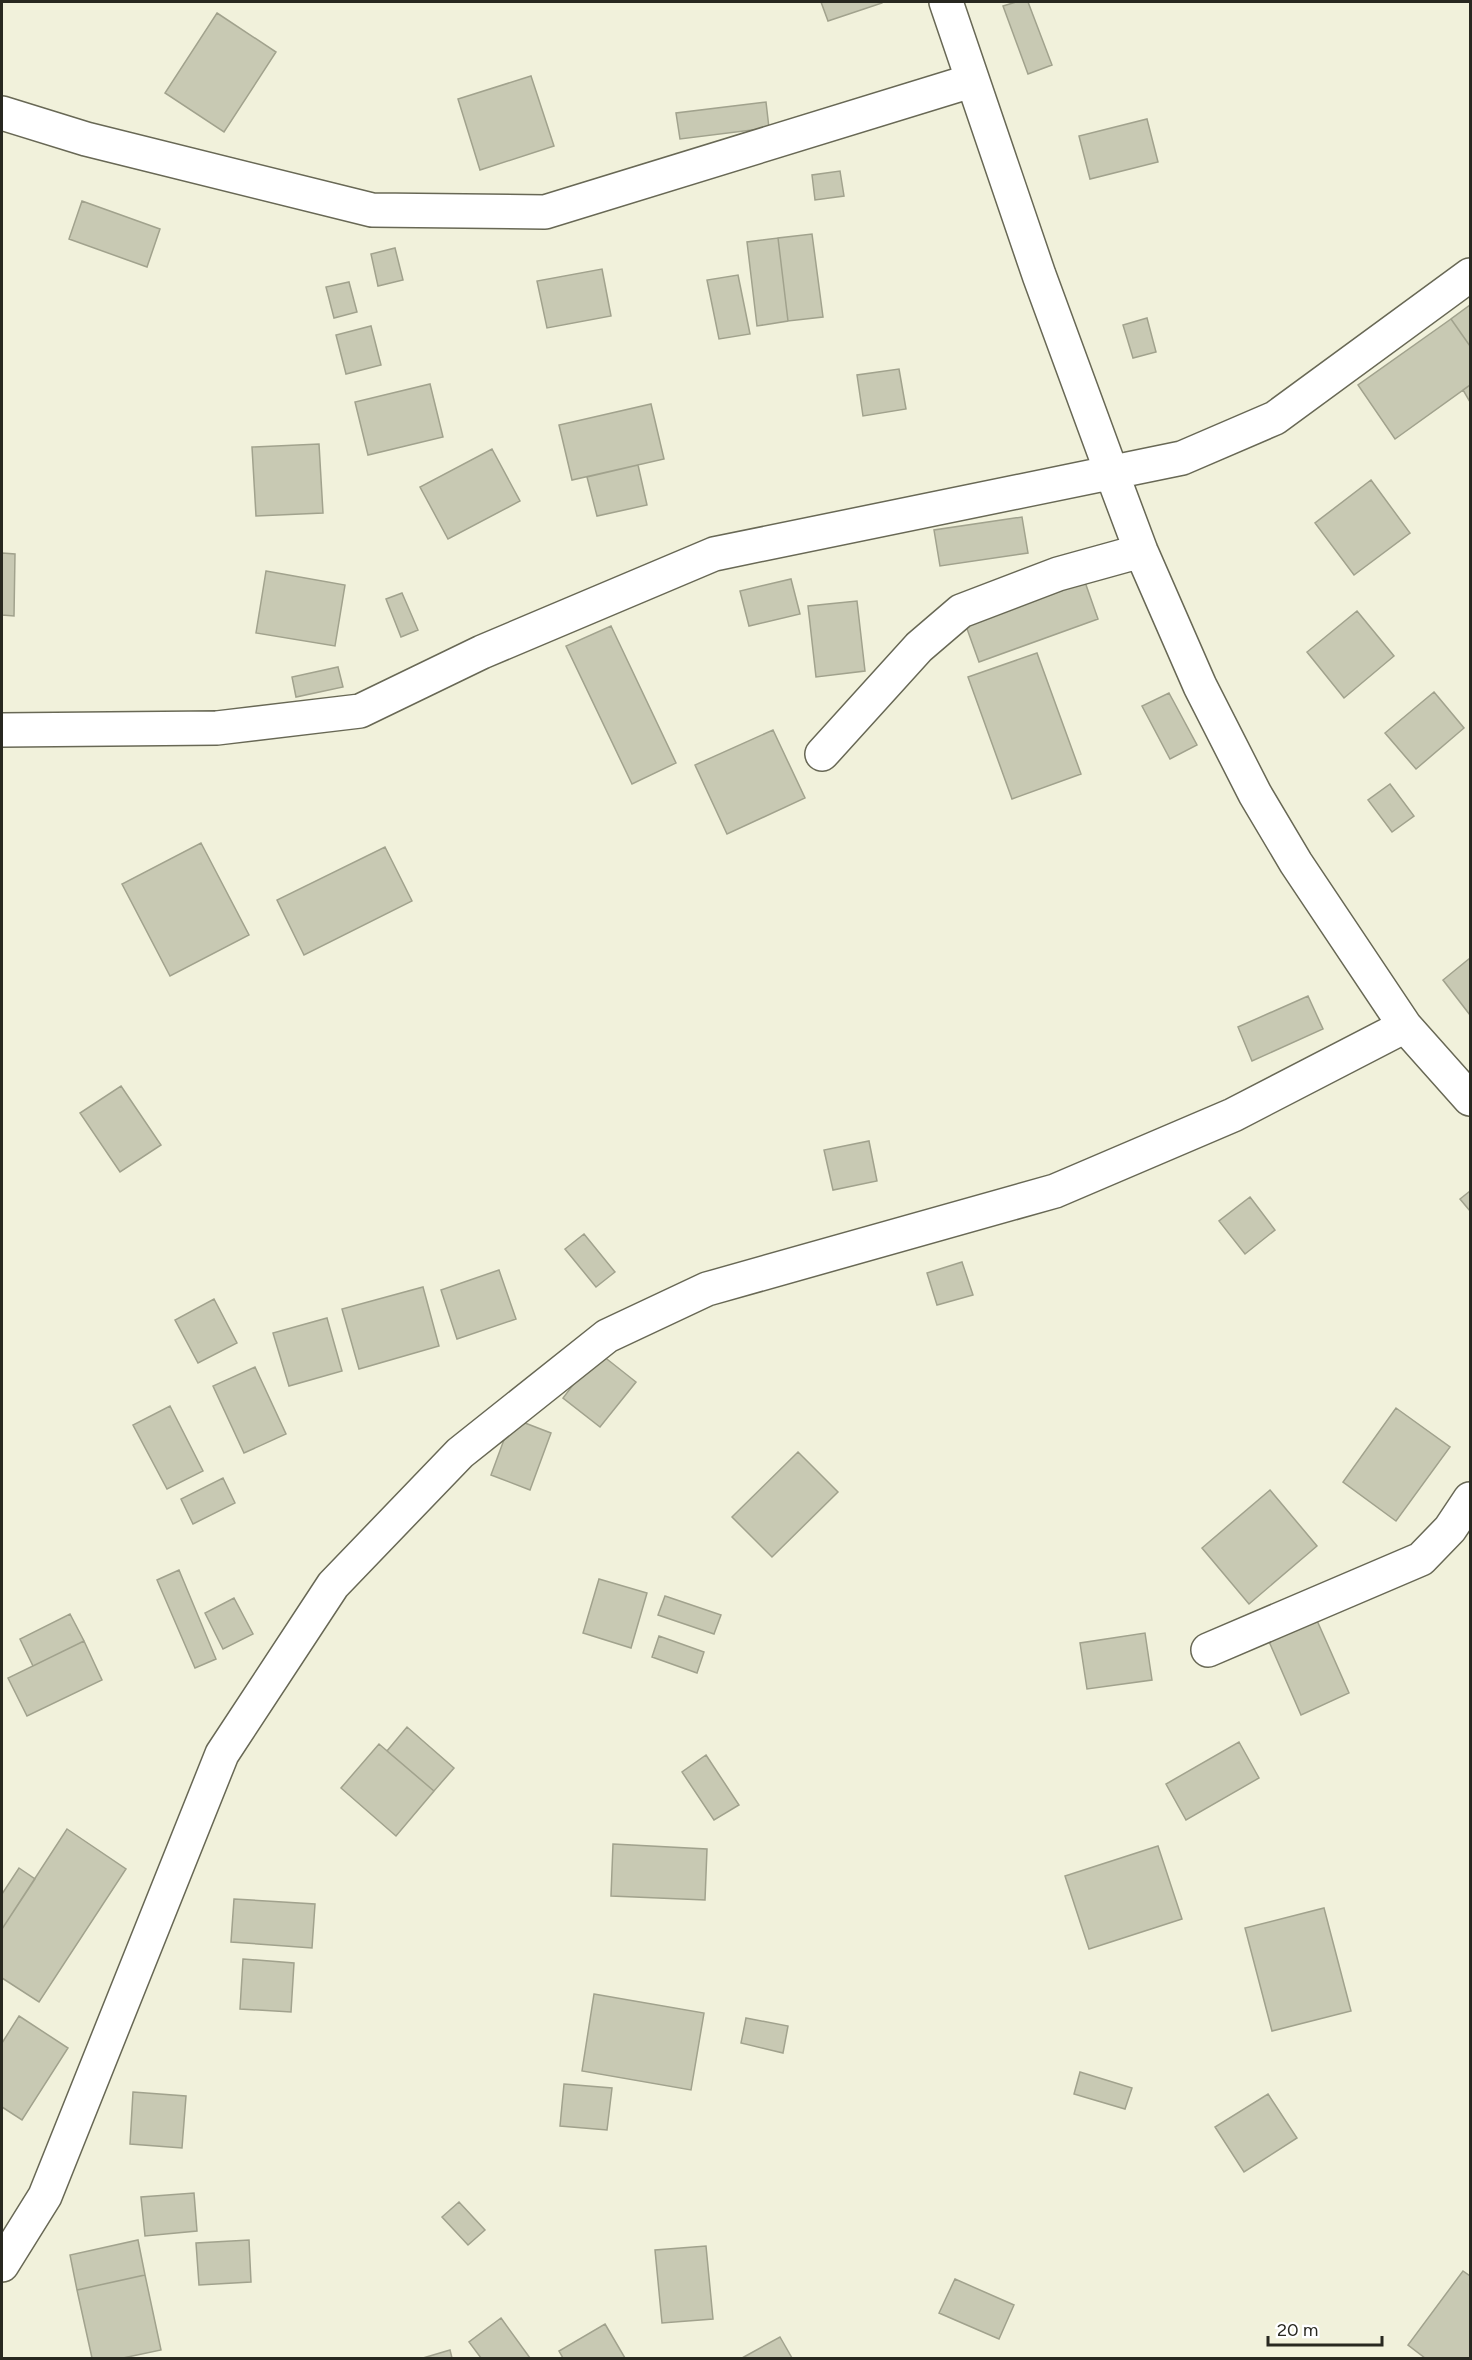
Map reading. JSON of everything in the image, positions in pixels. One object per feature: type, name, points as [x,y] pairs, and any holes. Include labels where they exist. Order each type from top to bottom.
[{"type":"street","points":[[946,2],[971,81],[1111,471],[1141,551],[1200,686],[1254,794],[1296,863],[1405,1026],[1470,1099]]},
{"type":"street","points":[[2,113],[86,139],[372,210],[545,212],[971,81]]},
{"type":"street","points":[[2,730],[217,728],[360,711],[482,652],[714,554],[1182,458],[1275,418],[1470,275]]},
{"type":"street","points":[[822,754],[919,647],[961,611],[1058,574],[1141,551]]},
{"type":"street","points":[[2,2265],[45,2196],[222,1755],[333,1585],[460,1453],[607,1336],[708,1289],[1055,1191],[1233,1115],[1405,1026]]},
{"type":"street","points":[[1208,1650],[1421,1559],[1450,1529],[1470,1499]]},
{"type":"building","points":[[821,2],[882,2],[882,3],[828,21]]},
{"type":"building","points":[[1016,2],[1028,2],[1052,65],[1028,74],[1003,6]]},
{"type":"building","points":[[217,13],[276,52],[224,132],[165,93]]},
{"type":"building","points":[[531,76],[554,146],[480,170],[458,99]]},
{"type":"building","points":[[766,102],[769,128],[680,139],[676,113]]},
{"type":"building","points":[[1147,119],[1158,162],[1090,179],[1079,136]]},
{"type":"building","points":[[840,171],[844,196],[815,200],[812,175]]},
{"type":"building","points":[[82,201],[160,229],[147,267],[69,239]]},
{"type":"building","points":[[812,234],[823,317],[788,321],[778,238]]},
{"type":"building","points":[[778,238],[788,321],[757,326],[747,242]]},
{"type":"building","points":[[395,248],[403,280],[378,286],[371,254]]},
{"type":"building","points":[[602,269],[611,316],[547,328],[537,281]]},
{"type":"building","points":[[738,275],[750,334],[719,339],[707,280]]},
{"type":"building","points":[[349,282],[357,312],[334,318],[326,287]]},
{"type":"building","points":[[1470,305],[1470,346],[1451,319]]},
{"type":"building","points":[[1147,318],[1156,352],[1133,358],[1123,325]]},
{"type":"building","points":[[1451,319],[1470,346],[1470,385],[1395,439],[1358,385]]},
{"type":"building","points":[[371,326],[381,365],[346,374],[336,335]]},
{"type":"building","points":[[899,369],[906,409],[863,416],[857,375]]},
{"type":"building","points":[[430,384],[443,437],[368,455],[355,402]]},
{"type":"building","points":[[1470,385],[1470,402],[1463,390]]},
{"type":"building","points":[[651,404],[664,459],[572,480],[559,425]]},
{"type":"building","points":[[319,444],[323,513],[256,516],[252,447]]},
{"type":"building","points":[[492,449],[520,501],[448,539],[420,487]]},
{"type":"building","points":[[638,465],[647,505],[597,516],[587,477]]},
{"type":"building","points":[[1371,480],[1410,533],[1354,575],[1315,523]]},
{"type":"building","points":[[1022,517],[1028,553],[940,566],[934,530]]},
{"type":"building","points":[[2,553],[15,554],[14,616],[2,615]]},
{"type":"building","points":[[266,571],[345,585],[335,646],[256,633]]},
{"type":"building","points":[[791,579],[800,614],[749,626],[740,591]]},
{"type":"building","points":[[1085,582],[1098,619],[979,662],[966,626]]},
{"type":"building","points":[[402,593],[418,630],[401,637],[386,599]]},
{"type":"building","points":[[857,601],[865,671],[816,677],[808,606]]},
{"type":"building","points":[[1357,611],[1394,656],[1344,698],[1307,652]]},
{"type":"building","points":[[611,626],[676,763],[632,784],[566,646]]},
{"type":"building","points":[[1037,653],[1081,774],[1012,799],[968,677]]},
{"type":"building","points":[[338,667],[343,687],[296,697],[292,677]]},
{"type":"building","points":[[1434,692],[1464,728],[1416,769],[1385,733]]},
{"type":"building","points":[[1169,693],[1197,745],[1170,759],[1142,706]]},
{"type":"building","points":[[773,730],[805,798],[727,834],[695,765]]},
{"type":"building","points":[[1390,784],[1414,816],[1392,832],[1368,800]]},
{"type":"building","points":[[201,843],[249,935],[170,976],[122,884]]},
{"type":"building","points":[[385,847],[412,901],[304,955],[277,900]]},
{"type":"building","points":[[1470,958],[1470,1015],[1443,980]]},
{"type":"building","points":[[1308,996],[1323,1029],[1252,1061],[1238,1027]]},
{"type":"building","points":[[121,1086],[161,1145],[120,1172],[80,1113]]},
{"type":"building","points":[[869,1141],[877,1181],[833,1190],[824,1150]]},
{"type":"building","points":[[1470,1191],[1470,1211],[1460,1199]]},
{"type":"building","points":[[1250,1197],[1275,1230],[1245,1254],[1219,1221]]},
{"type":"building","points":[[584,1234],[615,1272],[596,1287],[565,1249]]},
{"type":"building","points":[[962,1262],[973,1295],[937,1305],[927,1273]]},
{"type":"building","points":[[499,1270],[516,1319],[457,1339],[441,1290]]},
{"type":"building","points":[[423,1287],[439,1346],[359,1369],[342,1309]]},
{"type":"building","points":[[214,1299],[237,1343],[198,1363],[175,1320]]},
{"type":"building","points":[[327,1318],[342,1371],[289,1386],[273,1333]]},
{"type":"building","points":[[598,1352],[636,1382],[600,1427],[563,1398]]},
{"type":"building","points":[[255,1367],[286,1434],[244,1453],[213,1386]]},
{"type":"building","points":[[170,1406],[203,1471],[167,1489],[133,1425]]},
{"type":"building","points":[[1396,1408],[1450,1447],[1396,1521],[1343,1482]]},
{"type":"building","points":[[512,1418],[551,1433],[530,1490],[491,1475]]},
{"type":"building","points":[[798,1452],[838,1492],[772,1557],[732,1517]]},
{"type":"building","points":[[223,1478],[235,1503],[193,1524],[181,1499]]},
{"type":"building","points":[[1270,1490],[1317,1546],[1249,1604],[1202,1548]]},
{"type":"building","points":[[179,1570],[216,1659],[195,1668],[157,1580]]},
{"type":"building","points":[[599,1579],[647,1593],[631,1648],[583,1633]]},
{"type":"building","points":[[665,1596],[721,1615],[714,1634],[658,1615]]},
{"type":"building","points":[[234,1598],[253,1634],[223,1649],[205,1613]]},
{"type":"building","points":[[70,1614],[84,1641],[33,1666],[20,1639]]},
{"type":"building","points":[[1315,1616],[1349,1693],[1301,1715],[1267,1637]]},
{"type":"building","points":[[1145,1633],[1152,1680],[1087,1689],[1080,1643]]},
{"type":"building","points":[[659,1636],[704,1652],[697,1673],[652,1657]]},
{"type":"building","points":[[84,1641],[102,1680],[27,1716],[8,1678]]},
{"type":"building","points":[[407,1727],[454,1768],[434,1791],[387,1751]]},
{"type":"building","points":[[1239,1742],[1259,1778],[1186,1820],[1166,1784]]},
{"type":"building","points":[[379,1744],[434,1791],[396,1836],[341,1788]]},
{"type":"building","points":[[706,1755],[739,1805],[714,1820],[682,1772]]},
{"type":"building","points":[[67,1829],[126,1869],[39,2002],[2,1978],[2,1929]]},
{"type":"building","points":[[613,1844],[707,1849],[705,1900],[611,1896]]},
{"type":"building","points":[[1158,1846],[1182,1919],[1089,1949],[1065,1876]]},
{"type":"building","points":[[19,1868],[35,1879],[2,1929],[2,1894]]},
{"type":"building","points":[[234,1899],[315,1904],[312,1948],[231,1942]]},
{"type":"building","points":[[1324,1908],[1351,2011],[1272,2031],[1245,1928]]},
{"type":"building","points":[[243,1959],[294,1963],[291,2012],[240,2009]]},
{"type":"building","points":[[594,1994],[704,2013],[691,2090],[582,2071]]},
{"type":"building","points":[[19,2016],[68,2048],[22,2120],[2,2107],[2,2043]]},
{"type":"building","points":[[746,2018],[788,2026],[783,2053],[741,2043]]},
{"type":"building","points":[[1080,2072],[1132,2088],[1125,2109],[1074,2094]]},
{"type":"building","points":[[564,2084],[612,2088],[607,2130],[560,2126]]},
{"type":"building","points":[[133,2092],[186,2096],[182,2148],[130,2144]]},
{"type":"building","points":[[1268,2094],[1297,2138],[1244,2172],[1215,2127]]},
{"type":"building","points":[[194,2193],[197,2231],[145,2236],[141,2197]]},
{"type":"building","points":[[459,2202],[485,2230],[468,2245],[442,2217]]},
{"type":"building","points":[[138,2240],[145,2275],[77,2290],[70,2255]]},
{"type":"building","points":[[249,2240],[251,2282],[199,2285],[196,2243]]},
{"type":"building","points":[[706,2246],[713,2319],[662,2323],[655,2250]]},
{"type":"building","points":[[1463,2271],[1470,2276],[1470,2358],[1425,2358],[1408,2345]]},
{"type":"building","points":[[145,2275],[161,2350],[123,2358],[92,2358],[77,2290]]},
{"type":"building","points":[[955,2279],[1014,2305],[999,2339],[939,2313]]},
{"type":"building","points":[[501,2318],[530,2358],[481,2358],[469,2342]]},
{"type":"building","points":[[605,2324],[625,2358],[563,2358],[559,2351]]},
{"type":"building","points":[[780,2337],[792,2358],[742,2358]]},
{"type":"building","points":[[450,2350],[452,2358],[423,2358]]}]
